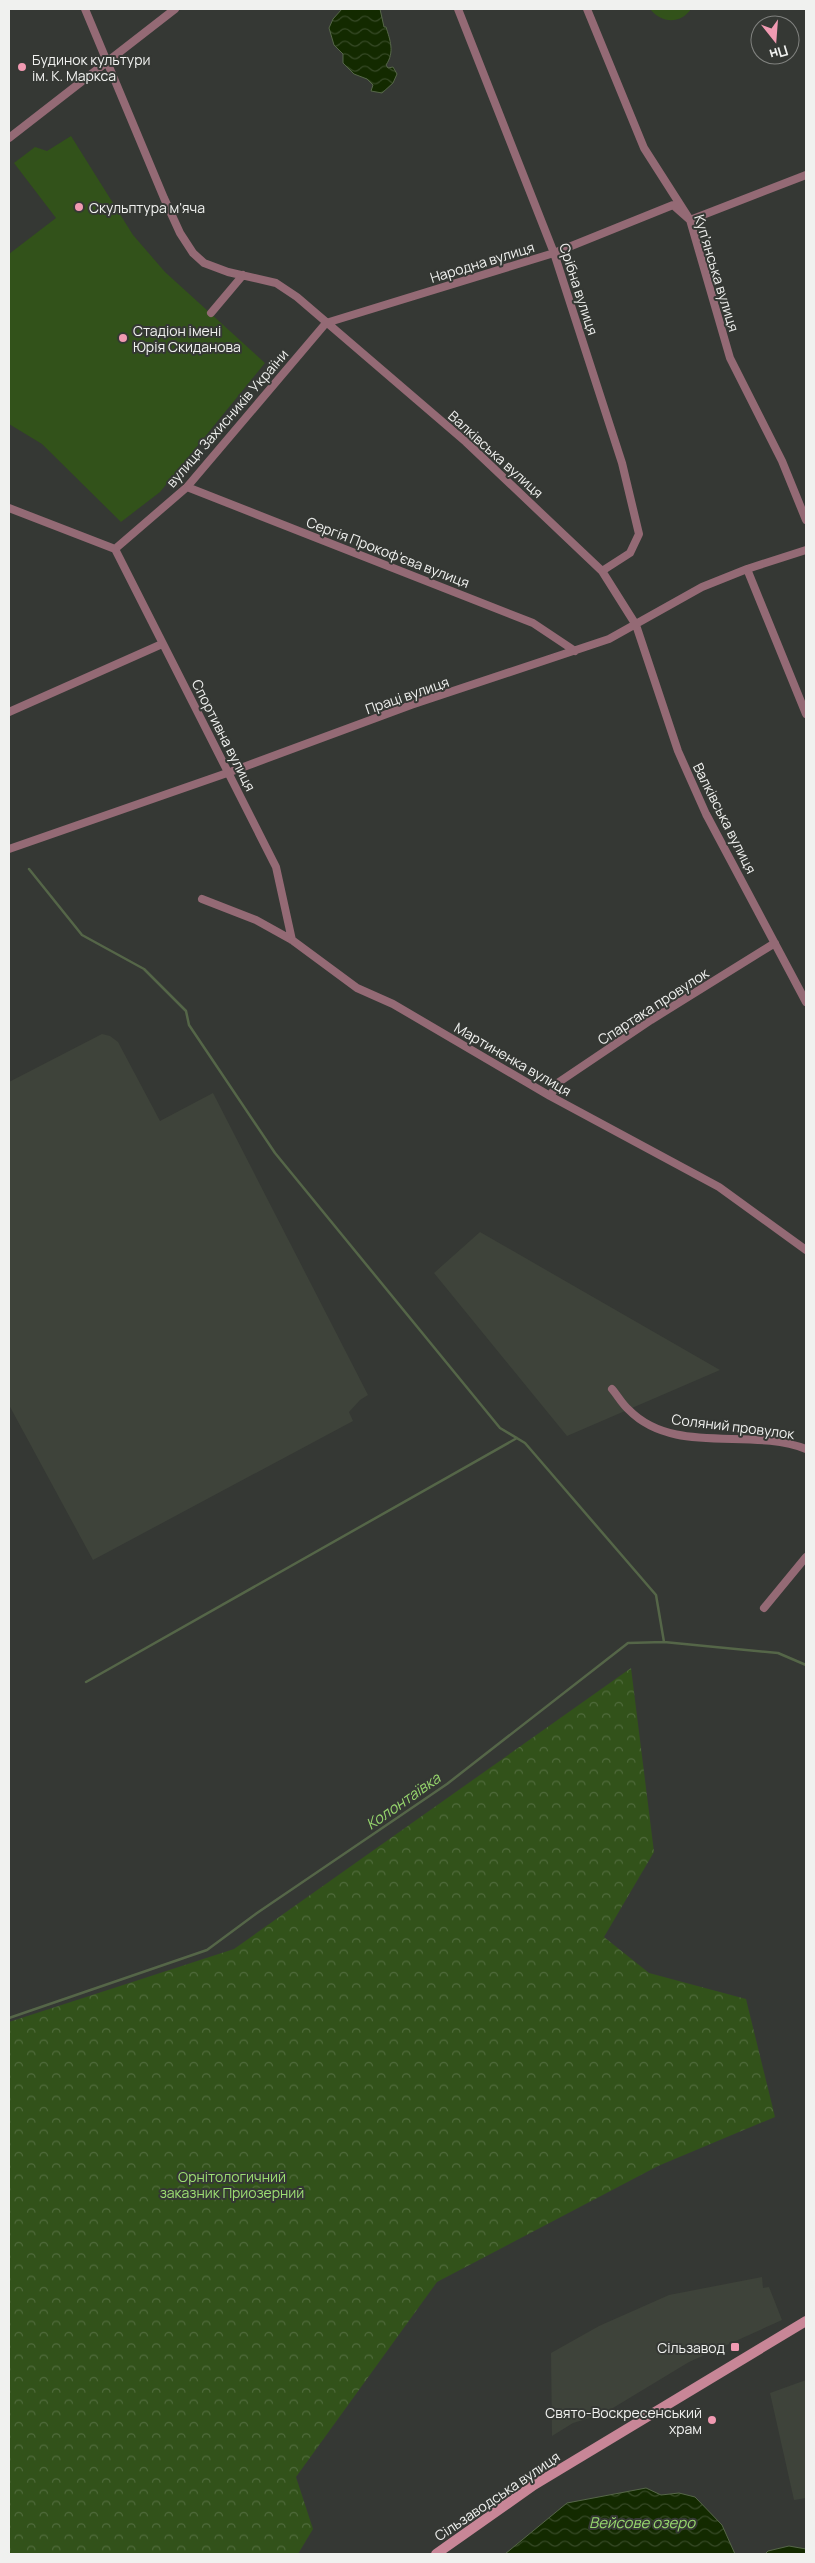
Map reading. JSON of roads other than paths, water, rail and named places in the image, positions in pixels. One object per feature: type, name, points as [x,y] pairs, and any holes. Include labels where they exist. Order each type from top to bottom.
[{"type":"main road","name":"Сільзаводська вулиця","points":[[436,2554],[534,2484],[806,2321]]},
{"type":"street","name":"Валківська вулиця","points":[[85,9],[180,233],[193,253],[204,263],[228,272],[276,283],[297,297],[466,442],[602,571],[636,625],[678,751],[702,805],[806,1002]]},
{"type":"street","points":[[9,138],[175,9]]},
{"type":"street","name":"Срібна вулиця","points":[[458,9],[554,253],[622,463],[639,534],[630,554],[602,571]]},
{"type":"street","name":"Куп’янська вулиця","points":[[587,9],[644,148],[690,220],[730,358],[782,461],[806,520]]},
{"type":"street","points":[[690,220],[806,175]]},
{"type":"street","name":"Народна вулиця","points":[[326,323],[554,253],[673,205],[690,220]]},
{"type":"street","points":[[211,314],[243,275]]},
{"type":"street","name":"вулиця Захисників України","points":[[115,549],[187,487],[326,323]]},
{"type":"street","name":"Сергія Прокоф’єва вулиця","points":[[187,487],[533,623],[575,651]]},
{"type":"street","points":[[9,508],[115,549]]},
{"type":"street","name":"Спортивна вулиця","points":[[115,549],[162,644],[230,772],[276,867],[292,940]]},
{"type":"street","name":"Праці вулиця","points":[[9,849],[230,772],[411,705],[575,651],[636,625],[702,587],[747,569],[806,550]]},
{"type":"street","points":[[747,569],[806,714]]},
{"type":"street","points":[[9,712],[162,644]]},
{"type":"street","name":"Мартиненка вулиця","points":[[202,899],[256,920],[292,940],[357,988],[393,1004],[550,1096],[719,1187],[806,1250]]},
{"type":"street","name":"Спартака провулок","points":[[550,1096],[559,1082],[651,1020],[775,943]]},
{"type":"street","name":"Соляний провулок","points":[[612,1388],[629,1411],[666,1431],[692,1436],[776,1441],[806,1449]]},
{"type":"street","points":[[764,1608],[806,1557]]},
{"type":"water","points":[[342,9],[380,9],[391,46],[389,60],[386,65],[388,68],[393,67],[397,74],[393,83],[382,93],[371,91],[373,85],[367,79],[354,74],[343,63],[343,54],[334,45],[329,28],[333,19]]},
{"type":"water","name":"Вейсове озеро","points":[[646,2488],[661,2495],[679,2493],[695,2497],[722,2525],[735,2554],[505,2554],[567,2503]]},
{"type":"water","points":[[789,2546],[806,2549],[806,2554],[765,2554],[768,2551]]},
{"type":"waterway","points":[[29,869],[82,935],[144,969],[186,1011],[189,1025],[275,1153],[500,1428],[525,1443],[656,1595],[664,1642]]},
{"type":"waterway","points":[[86,1682],[517,1438]]},
{"type":"waterway","name":"Колонтаївка","points":[[9,2018],[207,1950],[257,1913],[447,1784],[628,1643],[664,1642],[778,1653],[806,1665]]},
{"type":"place","name":"Будинок культури ім. К. Маркса","points":[[22,67]]},
{"type":"place","name":"Скульптура м'яча","points":[[79,207]]},
{"type":"place","name":"Стадiон імені Юрія Скиданова","points":[[123,338]]},
{"type":"place","name":"Сільзавод","points":[[735,2347]]},
{"type":"place","name":"Свято-Воскресенський храм","points":[[712,2420]]},
{"type":"park label","name":"Орнiтологичний заказник Приозерний","points":[[232,2184]]}]
